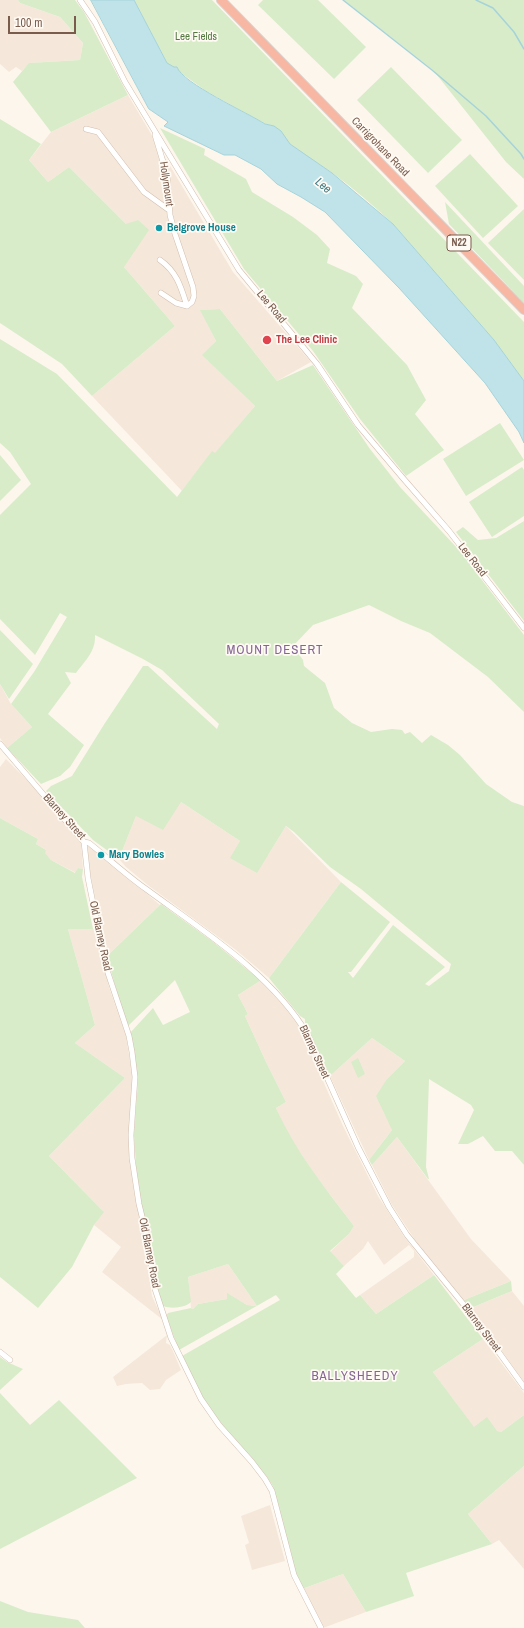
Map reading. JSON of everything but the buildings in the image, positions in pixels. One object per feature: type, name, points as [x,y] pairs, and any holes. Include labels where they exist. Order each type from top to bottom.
[{"type":"highway","name":"Carrigrohane Road","points":[[221,0],[524,310]]},
{"type":"street","name":"Lee Road","points":[[80,0],[95,22],[125,82],[239,270],[318,364],[358,425],[449,531],[524,628]]},
{"type":"street","points":[[86,129],[98,132],[144,192],[169,210]]},
{"type":"street","name":"Hollymount","points":[[154,129],[166,175],[169,210],[175,234],[193,287],[194,296],[192,302],[187,306]]},
{"type":"street","points":[[160,260],[169,266],[174,272],[187,306]]},
{"type":"street","points":[[161,293],[176,303],[187,306]]},
{"type":"street","name":"Blarney Street","points":[[0,744],[84,842],[89,843],[144,888],[258,973],[298,1018],[308,1035],[358,1147],[389,1207],[407,1235],[469,1311],[524,1387]]},
{"type":"street","name":"Old Blarney Road","points":[[84,842],[88,878],[99,933],[108,973],[128,1036],[136,1077],[131,1135],[132,1158],[155,1289],[171,1338],[201,1398],[219,1425],[252,1462],[272,1491],[294,1575],[322,1628]]},
{"type":"street","points":[[0,1352],[10,1360]]},
{"type":"shaded area","points":[[0,0],[18,0],[20,3],[60,17],[83,43],[80,60],[30,63],[22,71],[16,67],[9,72],[0,64]]},
{"type":"shaded area","points":[[128,95],[233,272],[311,362],[277,381],[220,309],[201,310],[216,341],[203,355],[255,406],[215,454],[212,452],[182,491],[92,396],[175,326],[124,267],[126,224],[69,167],[48,182],[29,160],[51,132]]},
{"type":"shaded area","points":[[0,684],[11,704],[32,727],[7,748],[0,738]]},
{"type":"shaded area","points":[[6,759],[35,788],[81,840],[83,869],[78,868],[76,873],[51,860],[44,853],[46,850],[36,844],[38,839],[0,818],[0,767]]},
{"type":"shaded area","points":[[181,802],[240,841],[268,855],[286,826],[341,882],[269,978],[236,950],[149,886],[126,867],[119,859],[136,816]]},
{"type":"shaded area","points":[[88,846],[92,847],[160,905],[107,956],[85,848]]},
{"type":"shaded area","points":[[68,929],[95,929],[109,987],[126,1036],[133,1078],[131,1163],[135,1195],[143,1228],[152,1296],[163,1320],[102,1272],[121,1247],[94,1225],[103,1211],[49,1156],[125,1078],[75,1043],[95,1025]]},
{"type":"shaded area","points":[[262,981],[297,1022],[343,1126],[378,1196],[405,1238],[434,1275],[376,1314],[360,1295],[414,1257],[414,1251],[409,1245],[384,1265],[368,1241],[363,1249],[344,1266],[330,1252],[349,1234],[354,1226],[315,1175],[286,1131],[276,1108],[286,1102],[245,1016],[248,1014],[238,995]]},
{"type":"shaded area","points":[[372,1038],[405,1061],[387,1079],[392,1130],[369,1160],[330,1076]]},
{"type":"shaded area","points":[[397,1137],[471,1239],[511,1281],[464,1300],[415,1240],[392,1205],[372,1165]]},
{"type":"shaded area","points":[[228,1264],[257,1306],[247,1305],[227,1294],[227,1299],[198,1304],[193,1309],[191,1308],[188,1277]]},
{"type":"shaded area","points":[[512,1291],[524,1306],[524,1382],[471,1308]]},
{"type":"shaded area","points":[[167,1335],[166,1343],[170,1345],[181,1370],[166,1380],[160,1389],[150,1390],[142,1383],[117,1386],[113,1377]]},
{"type":"shaded area","points":[[483,1339],[524,1393],[524,1415],[501,1432],[474,1428],[433,1372]]},
{"type":"shaded area","points":[[524,1466],[524,1569],[499,1540],[492,1544],[468,1514]]},
{"type":"shaded area","points":[[270,1505],[285,1561],[252,1570],[245,1545],[249,1543],[241,1516]]},
{"type":"shaded area","points":[[343,1574],[366,1612],[323,1628],[302,1589]]},
{"type":"green space","points":[[18,0],[75,0],[84,12],[128,95],[51,132],[13,82],[29,63],[80,60],[83,43],[60,17],[20,3]]},
{"type":"green space","name":"Lee Fields","points":[[134,0],[212,0],[524,322],[524,381],[494,340],[393,224],[339,178],[295,148],[278,130],[206,91],[167,63]]},
{"type":"green space","points":[[263,0],[318,0],[366,47],[334,79],[258,5]]},
{"type":"green space","points":[[344,0],[524,0],[524,179],[506,162],[433,70]]},
{"type":"green space","points":[[391,67],[462,140],[428,173],[357,100]]},
{"type":"green space","points":[[0,119],[41,144],[29,160],[48,182],[69,167],[126,224],[138,220],[149,230],[124,267],[175,326],[92,396],[62,364],[0,323]]},
{"type":"green space","points":[[160,128],[205,149],[204,155],[246,179],[252,192],[293,217],[317,235],[330,249],[327,263],[356,276],[363,284],[352,308],[407,365],[426,400],[415,414],[444,450],[406,476],[360,419],[313,351],[244,269]]},
{"type":"green space","points":[[470,154],[518,206],[483,238],[435,186]]},
{"type":"green space","points":[[445,202],[524,286],[524,303],[449,224]]},
{"type":"green space","points":[[524,209],[524,280],[488,243]]},
{"type":"green space","points":[[220,309],[277,381],[313,365],[370,449],[400,487],[459,550],[524,635],[524,712],[488,677],[430,633],[369,605],[313,625],[293,646],[303,660],[304,666],[325,683],[334,708],[352,723],[371,732],[392,729],[402,730],[405,734],[410,732],[422,743],[431,735],[448,745],[460,755],[486,784],[512,802],[524,806],[524,1165],[512,1151],[495,1151],[483,1136],[468,1144],[458,1144],[474,1110],[471,1105],[429,1079],[426,1167],[429,1179],[397,1137],[372,1165],[369,1160],[392,1130],[376,1096],[387,1079],[405,1061],[372,1038],[330,1076],[305,1025],[305,1019],[300,1016],[269,978],[341,882],[390,922],[351,972],[348,972],[353,978],[393,925],[445,967],[425,984],[429,986],[449,971],[451,964],[361,889],[330,867],[294,832],[286,826],[257,873],[230,858],[240,841],[181,802],[163,830],[136,816],[119,859],[93,840],[46,791],[51,786],[72,776],[143,666],[148,666],[217,729],[219,724],[162,670],[95,635],[92,651],[76,673],[65,672],[71,683],[48,714],[84,745],[70,767],[60,776],[41,784],[7,748],[32,727],[11,704],[34,672],[67,617],[60,613],[35,655],[0,619],[0,515],[31,484],[10,452],[0,443],[0,339],[57,374],[177,497],[212,451],[215,453],[255,406],[202,355],[216,341],[200,310]]},
{"type":"green space","points":[[500,423],[524,460],[466,496],[443,459]]},
{"type":"green space","points":[[0,455],[21,480],[0,501]]},
{"type":"green space","points":[[522,467],[524,470],[524,516],[492,537],[469,502]]},
{"type":"green space","points":[[524,521],[524,621],[456,532],[463,527],[478,540],[496,538]]},
{"type":"green space","points":[[0,630],[33,664],[9,699],[0,684]]},
{"type":"green space","points":[[0,818],[38,839],[36,844],[46,850],[45,853],[51,860],[75,873],[78,868],[83,869],[82,877],[93,929],[68,929],[95,1025],[75,1043],[125,1078],[49,1156],[104,1212],[94,1225],[72,1267],[38,1308],[0,1277]]},
{"type":"green space","points":[[161,904],[212,941],[260,981],[238,995],[248,1014],[245,1016],[286,1102],[276,1108],[302,1155],[354,1226],[349,1234],[330,1251],[344,1266],[336,1274],[356,1298],[360,1295],[376,1314],[434,1275],[483,1339],[433,1372],[474,1427],[487,1417],[497,1431],[501,1432],[524,1415],[524,1466],[468,1514],[492,1544],[406,1573],[414,1596],[366,1612],[343,1574],[302,1589],[296,1575],[273,1486],[219,1421],[204,1400],[182,1356],[280,1300],[276,1295],[257,1306],[228,1264],[188,1277],[191,1302],[182,1307],[174,1308],[163,1306],[155,1285],[141,1207],[136,1167],[134,1135],[138,1080],[130,1033],[153,1008],[163,1025],[190,1012],[175,980],[128,1026],[124,1018],[107,956]]},
{"type":"green space","points":[[358,1058],[365,1074],[358,1078],[351,1062]]},
{"type":"green space","points":[[511,1281],[512,1291],[471,1308],[464,1300]]},
{"type":"green space","points":[[227,1293],[247,1305],[257,1306],[179,1350],[166,1316],[168,1313],[191,1308],[193,1309],[198,1304],[227,1299]]},
{"type":"green space","points":[[0,1357],[23,1369],[0,1390]]},
{"type":"green space","points":[[0,1393],[30,1425],[59,1400],[137,1478],[0,1549]]},
{"type":"green space","points":[[0,1601],[28,1612],[78,1620],[85,1628],[0,1628]]},
{"type":"water","name":"Lee","points":[[91,0],[134,0],[167,63],[177,67],[190,81],[216,97],[265,124],[274,126],[281,131],[290,144],[332,173],[393,224],[494,340],[524,381],[524,443],[519,432],[485,383],[399,288],[325,212],[277,184],[261,169],[235,155],[224,155],[164,126],[168,122],[149,109]]},
{"type":"waterway","points":[[343,0],[432,70],[486,116],[524,159]]},
{"type":"waterway","points":[[476,0],[493,8],[514,32],[524,49]]},
{"type":"place","name":"Belgrove House","points":[[159,228]]},
{"type":"place","name":"The Lee Clinic","points":[[267,340]]},
{"type":"place","name":"Mary Bowles","points":[[101,855]]},
{"type":"district","name":"MOUNT DESERT","points":[[275,651]]},
{"type":"district","name":"BALLYSHEEDY","points":[[355,1377]]}]
